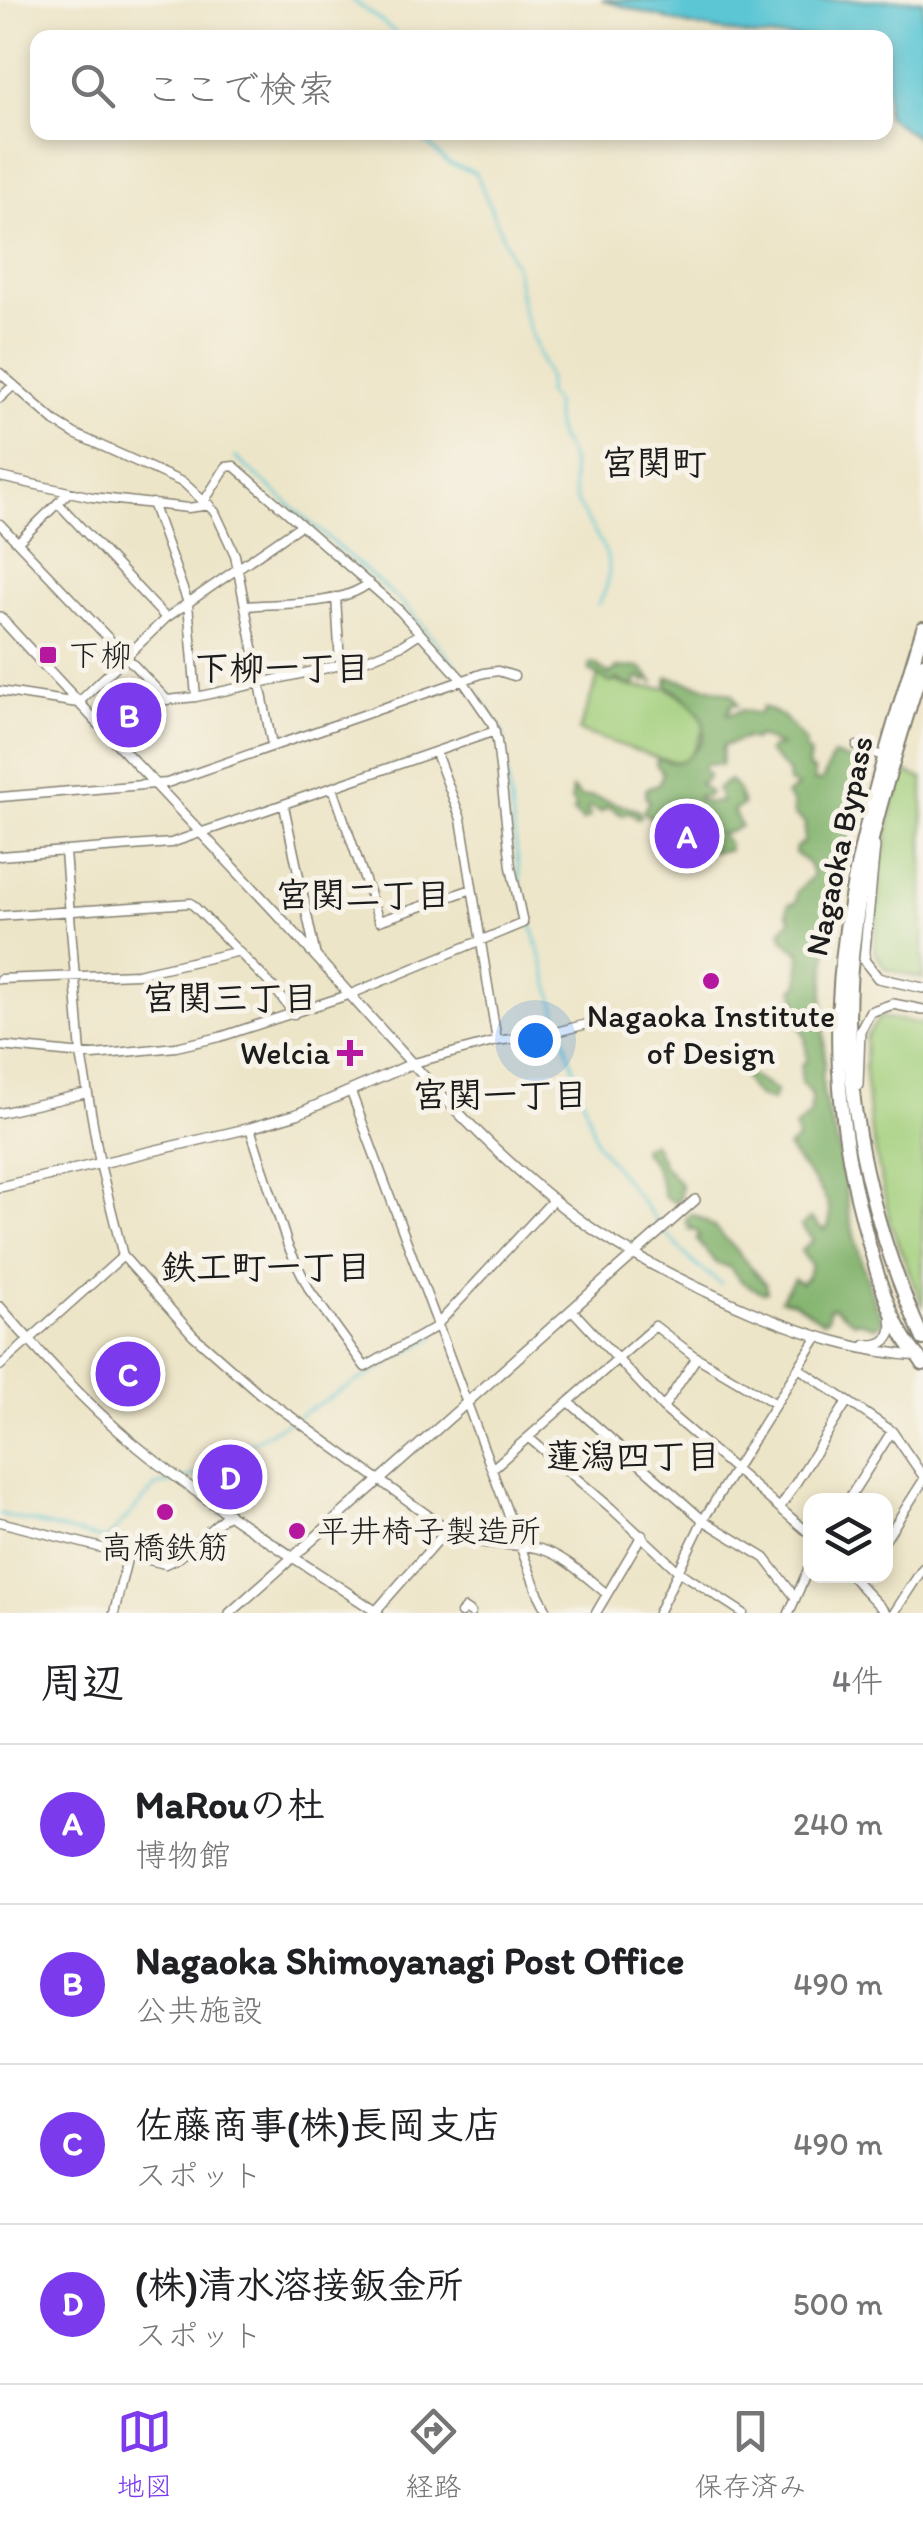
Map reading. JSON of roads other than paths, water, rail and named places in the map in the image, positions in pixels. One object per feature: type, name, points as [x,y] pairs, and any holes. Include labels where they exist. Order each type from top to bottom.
[{"type":"highway","name":"Nagaoka Bypass","points":[[923,628],[856,922],[850,986],[850,1079],[863,1169],[880,1230],[923,1339]]},
{"type":"highway","name":"Nagaoka Bypass","points":[[922,1359],[905,1340],[869,1245],[843,1123],[837,1002],[848,906],[898,728],[923,664]]},
{"type":"street","points":[[0,373],[76,434],[164,472],[208,503],[228,534],[238,568],[272,745]]},
{"type":"street","points":[[0,398],[14,385]]},
{"type":"street","points":[[0,477],[69,492],[188,508],[208,503],[226,467],[234,466],[369,583],[420,633],[463,681],[495,731],[523,923],[351,994],[176,1047],[81,1054],[0,1046]]},
{"type":"street","points":[[18,542],[69,492]]},
{"type":"street","points":[[58,503],[166,618]]},
{"type":"street","points":[[152,503],[188,603],[196,697]]},
{"type":"street","points":[[0,524],[167,700],[378,656],[420,633]]},
{"type":"street","points":[[78,703],[166,618],[301,525]]},
{"type":"street","points":[[245,606],[336,597],[355,593],[369,583]]},
{"type":"street","points":[[336,597],[340,664]]},
{"type":"street","points":[[0,617],[414,1064],[506,1157],[554,1199],[634,1254],[698,1288],[817,1338],[922,1359]]},
{"type":"street","points":[[0,797],[156,784],[493,670],[514,676]]},
{"type":"street","points":[[0,691],[78,703]]},
{"type":"street","points":[[0,856],[172,843],[495,731]]},
{"type":"street","points":[[857,746],[877,754]]},
{"type":"street","points":[[436,752],[461,819],[497,1041]]},
{"type":"street","points":[[333,788],[379,922],[472,888]]},
{"type":"street","points":[[284,806],[316,957]]},
{"type":"street","points":[[878,819],[864,960],[878,978],[923,988]]},
{"type":"street","points":[[65,852],[86,1092],[123,1256],[214,1354],[260,1394],[448,1528],[470,1541],[521,1545],[549,1552],[607,1594]]},
{"type":"street","points":[[0,916],[190,904],[276,990],[294,1014]]},
{"type":"street","points":[[0,979],[74,978],[164,970],[236,952]]},
{"type":"street","points":[[863,1169],[858,1095],[862,1025],[870,1012],[885,1004],[923,1010]]},
{"type":"street","points":[[1,1184],[250,1128],[297,1114],[414,1064],[497,1041],[600,1021]]},
{"type":"street","points":[[0,1112],[86,1092]]},
{"type":"street","points":[[350,1092],[548,1613]]},
{"type":"street","points":[[250,1128],[288,1246],[310,1291],[366,1368],[438,1324],[554,1199]]},
{"type":"street","points":[[230,1613],[695,1200]]},
{"type":"street","points":[[698,1288],[843,1342],[877,1345],[886,1342],[893,1330],[871,1264],[869,1245]]},
{"type":"street","points":[[0,1366],[123,1256]]},
{"type":"street","points":[[898,1279],[923,1322]]},
{"type":"street","points":[[0,1307],[84,1399],[131,1441],[183,1482],[376,1612],[448,1528]]},
{"type":"street","points":[[572,1310],[664,1408],[803,1528]]},
{"type":"street","points":[[492,1469],[656,1326],[696,1357],[776,1404]]},
{"type":"street","points":[[662,1611],[677,1570],[703,1520],[817,1338]]},
{"type":"street","points":[[664,1408],[696,1357]]},
{"type":"street","points":[[800,1369],[892,1431],[923,1478],[893,1527]]},
{"type":"street","points":[[569,1402],[703,1520],[765,1558],[796,1597]]},
{"type":"street","points":[[780,1508],[847,1402]]},
{"type":"street","points":[[852,1493],[892,1431]]},
{"type":"street","points":[[528,1438],[677,1570],[743,1613]]},
{"type":"street","points":[[0,1522],[158,1563],[171,1562],[230,1513]]},
{"type":"street","points":[[596,1613],[642,1535]]},
{"type":"street","points":[[114,1613],[128,1555]]},
{"type":"street","points":[[862,1583],[890,1613],[923,1568]]},
{"type":"street","points":[[789,1613],[803,1581]]},
{"type":"street","points":[[461,1613],[464,1609],[471,1613]]},
{"type":"water","points":[[602,0],[923,0],[923,142],[893,121],[893,30],[716,30]]},
{"type":"waterway","points":[[353,0],[392,30]]},
{"type":"waterway","points":[[424,140],[448,163],[476,173],[516,269],[523,311],[548,379],[547,394],[555,403],[559,437],[571,461],[576,500],[608,562],[606,589],[598,605]]},
{"type":"waterway","points":[[235,457],[407,607],[464,675]]},
{"type":"waterway","points":[[469,681],[502,732],[521,888],[561,1026]]},
{"type":"waterway","points":[[563,1034],[597,1144],[659,1224]]},
{"type":"waterway","points":[[664,1231],[691,1261],[721,1284]]},
{"type":"waterway","points":[[298,1416],[435,1336]]},
{"type":"waterway","points":[[184,1479],[291,1420]]},
{"type":"waterway","points":[[0,1514],[106,1540],[156,1486],[177,1481]]},
{"type":"place","name":"下柳","points":[[48,655]]},
{"type":"place","name":"Nagaoka Shimoyanagi Post Office","points":[[129,715]]},
{"type":"place","name":"MaRouの杜","points":[[687,836]]},
{"type":"place","name":"Nagaoka Institute of Design","points":[[711,981]]},
{"type":"place","name":"Welcia","points":[[350,1053]]},
{"type":"place","name":"佐藤商事(株)長岡支店","points":[[128,1374]]},
{"type":"place","name":"(株)清水溶接鈑金所","points":[[230,1477]]},
{"type":"place","name":"高橋鉄筋","points":[[165,1512]]},
{"type":"place","name":"平井椅子製造所","points":[[297,1531]]},
{"type":"district","name":"宮関町","points":[[654,463]]},
{"type":"district","name":"下柳一丁目","points":[[282,668]]},
{"type":"district","name":"宮関二丁目","points":[[363,895]]},
{"type":"district","name":"宮関三丁目","points":[[230,998]]},
{"type":"district","name":"宮関一丁目","points":[[500,1095]]},
{"type":"district","name":"鉄工町一丁目","points":[[266,1267]]},
{"type":"district","name":"蓮潟四丁目","points":[[633,1456]]}]
